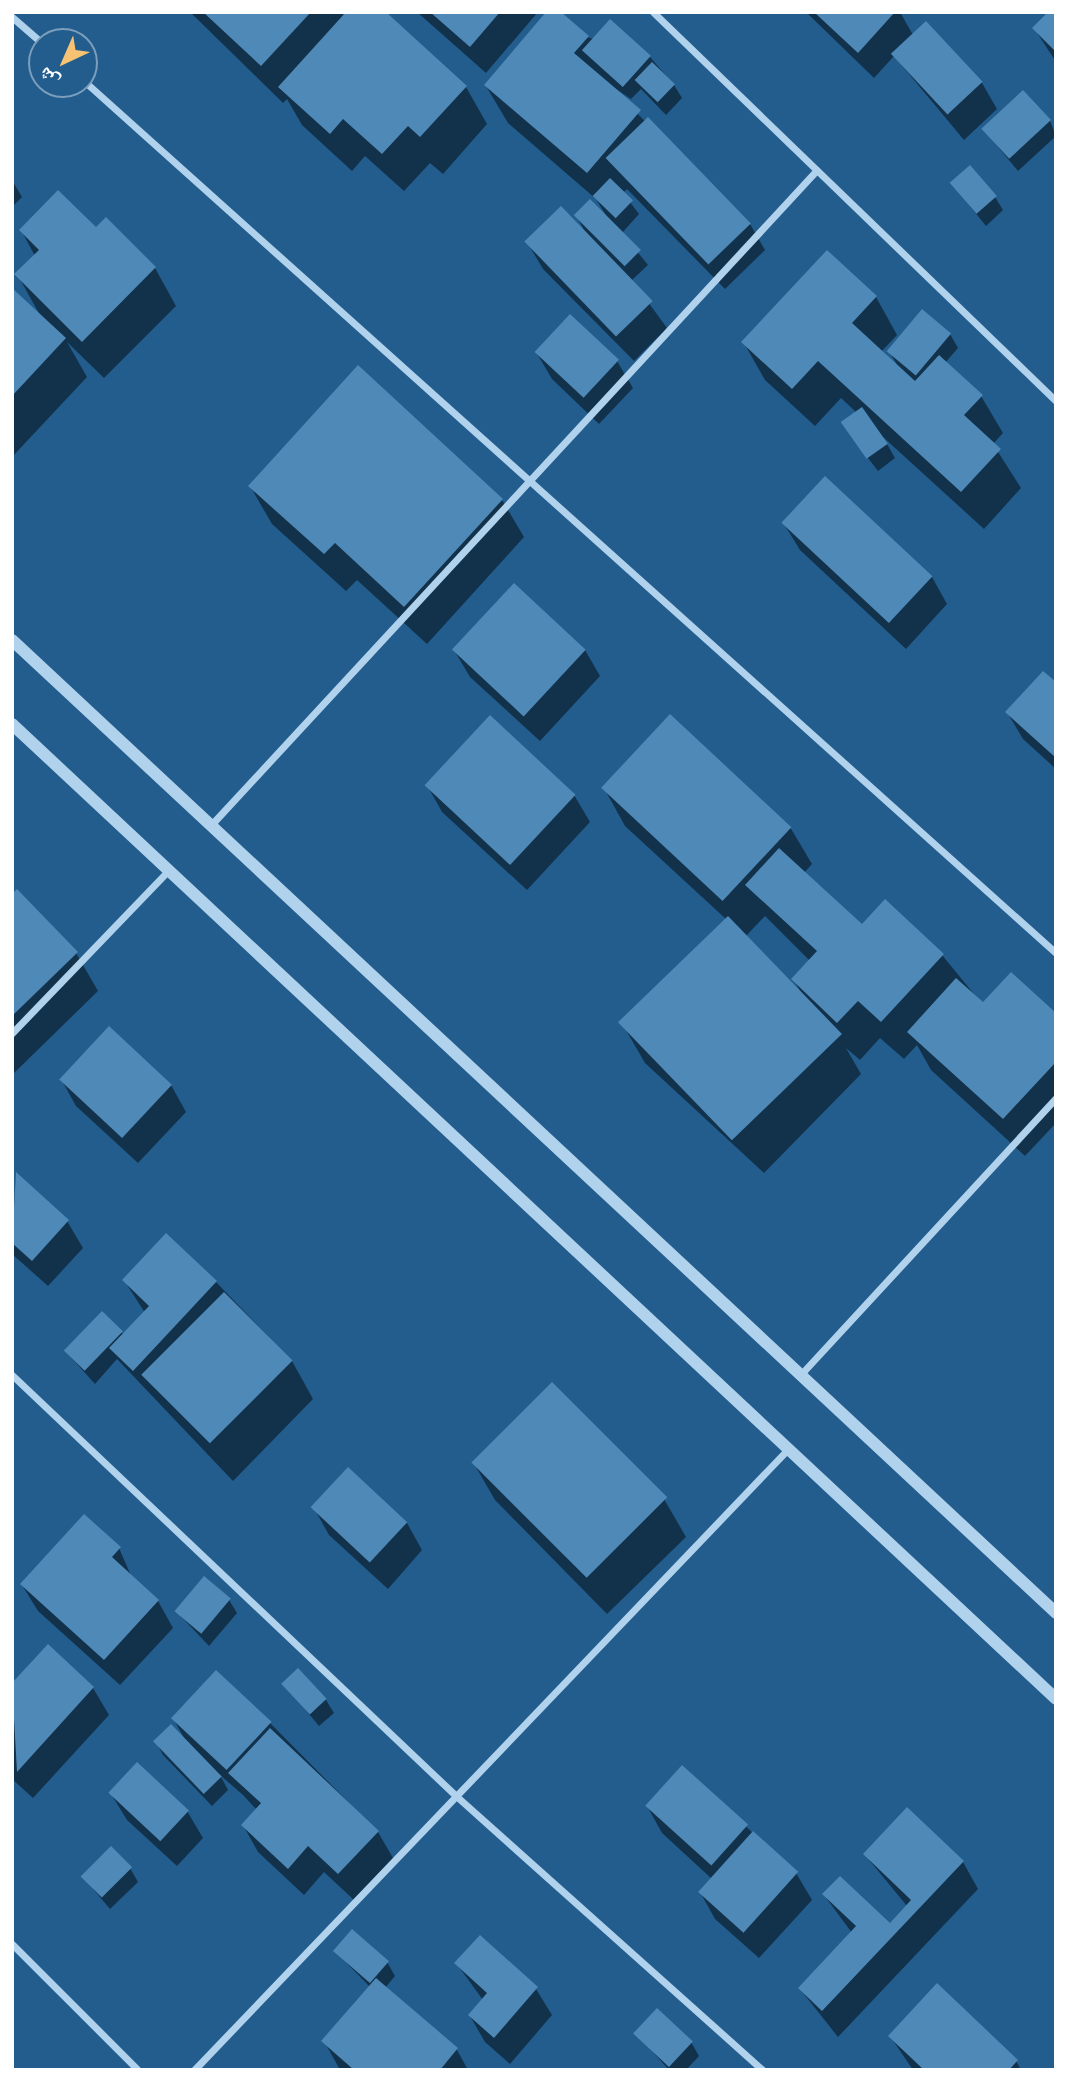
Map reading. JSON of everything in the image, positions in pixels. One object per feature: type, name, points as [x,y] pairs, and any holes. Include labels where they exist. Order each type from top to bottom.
[{"type":"street","points":[[653,12],[1056,401]]},
{"type":"street","points":[[12,17],[28,31]]},
{"type":"street","points":[[98,93],[531,477],[1056,953]]},
{"type":"street","points":[[211,825],[817,170]]},
{"type":"street","points":[[12,640],[803,1372],[1056,1613]]},
{"type":"street","points":[[12,724],[791,1446],[1056,1699]]},
{"type":"street","points":[[12,1033],[169,870]]},
{"type":"street","points":[[803,1372],[1056,1098]]},
{"type":"street","points":[[12,1375],[455,1795],[763,2070]]},
{"type":"street","points":[[194,2070],[791,1446]]},
{"type":"street","points":[[12,1944],[138,2070]]},
{"type":"building","points":[[203,12],[311,12],[261,66]]},
{"type":"building","points":[[346,12],[386,12],[467,86],[420,137],[408,126],[382,154],[343,119],[330,134],[278,87]]},
{"type":"building","points":[[430,12],[500,12],[470,47]]},
{"type":"building","points":[[546,12],[561,12],[589,36],[574,53],[641,110],[587,173],[484,85]]},
{"type":"building","points":[[814,12],[895,12],[858,53]]},
{"type":"building","points":[[1048,12],[1056,12],[1056,52],[1032,28]]},
{"type":"building","points":[[610,19],[651,56],[623,87],[582,50]]},
{"type":"building","points":[[926,21],[983,82],[948,114],[891,54]]},
{"type":"building","points":[[652,62],[675,84],[658,102],[635,80]]},
{"type":"building","points":[[1023,90],[1051,120],[1009,159],[981,129]]},
{"type":"building","points":[[648,117],[751,223],[708,264],[606,158]]},
{"type":"building","points":[[970,165],[997,196],[977,214],[950,183]]},
{"type":"building","points":[[610,178],[633,200],[616,218],[593,196]]},
{"type":"building","points":[[58,190],[96,227],[106,217],[156,267],[82,342],[14,274],[39,250],[19,230]]},
{"type":"building","points":[[590,199],[641,250],[625,266],[574,215]]},
{"type":"building","points":[[561,206],[653,301],[616,336],[524,241]]},
{"type":"building","points":[[827,250],[877,296],[852,323],[915,381],[939,355],[983,395],[964,415],[1001,449],[961,492],[818,361],[792,389],[741,342]]},
{"type":"building","points":[[12,288],[66,338],[12,396]]},
{"type":"building","points":[[922,309],[951,333],[916,376],[887,351]]},
{"type":"building","points":[[570,314],[619,360],[584,398],[535,352]]},
{"type":"building","points":[[358,365],[503,499],[404,607],[335,543],[324,554],[248,486]]},
{"type":"building","points":[[862,407],[888,444],[867,459],[841,422]]},
{"type":"building","points":[[825,476],[933,576],[889,623],[781,523]]},
{"type":"building","points":[[514,583],[586,650],[524,716],[452,650]]},
{"type":"building","points":[[1043,671],[1056,682],[1056,758],[1005,712]]},
{"type":"building","points":[[670,714],[791,827],[723,901],[601,788]]},
{"type":"building","points":[[490,715],[576,795],[510,865],[425,785]]},
{"type":"building","points":[[779,848],[862,924],[885,899],[944,954],[881,1022],[858,1001],[837,1023],[791,979],[817,951],[745,885]]},
{"type":"building","points":[[17,889],[78,952],[12,1016],[12,894]]},
{"type":"building","points":[[728,916],[842,1034],[732,1140],[618,1022]]},
{"type":"building","points":[[1011,972],[1056,1013],[1056,1062],[1003,1119],[907,1032],[956,978],[983,1002]]},
{"type":"building","points":[[109,1026],[172,1085],[122,1138],[59,1079]]},
{"type":"building","points":[[16,1172],[69,1220],[32,1261],[12,1243]]},
{"type":"building","points":[[166,1233],[217,1281],[133,1371],[109,1348],[149,1306],[122,1280]]},
{"type":"building","points":[[224,1292],[293,1361],[210,1443],[141,1375]]},
{"type":"building","points":[[102,1311],[123,1331],[85,1371],[64,1351]]},
{"type":"building","points":[[552,1382],[667,1497],[587,1578],[471,1463]]},
{"type":"building","points":[[348,1467],[407,1522],[370,1562],[310,1507]]},
{"type":"building","points":[[84,1514],[121,1547],[112,1557],[159,1600],[104,1660],[20,1584]]},
{"type":"building","points":[[204,1576],[231,1598],[201,1634],[174,1611]]},
{"type":"building","points":[[48,1644],[94,1687],[17,1772],[12,1683]]},
{"type":"building","points":[[298,1668],[327,1699],[310,1714],[281,1684]]},
{"type":"building","points":[[216,1670],[272,1722],[227,1770],[171,1718]]},
{"type":"building","points":[[171,1724],[222,1777],[204,1794],[153,1741]]},
{"type":"building","points":[[270,1728],[379,1831],[338,1874],[308,1846],[288,1869],[241,1825],[261,1803],[228,1773]]},
{"type":"building","points":[[137,1762],[189,1810],[160,1841],[108,1793]]},
{"type":"building","points":[[682,1765],[748,1825],[711,1865],[645,1806]]},
{"type":"building","points":[[907,1807],[964,1861],[822,2011],[798,1988],[856,1926],[822,1894],[840,1876],[890,1923],[911,1900],[863,1854]]},
{"type":"building","points":[[753,1831],[798,1872],[743,1933],[698,1892]]},
{"type":"building","points":[[111,1846],[132,1867],[102,1898],[81,1876]]},
{"type":"building","points":[[352,1929],[389,1961],[370,1983],[333,1951]]},
{"type":"building","points":[[480,1935],[538,1987],[494,2038],[468,2015],[487,1993],[454,1963]]},
{"type":"building","points":[[376,1978],[458,2048],[440,2070],[354,2070],[321,2041]]},
{"type":"building","points":[[937,1983],[1018,2060],[1009,2070],[924,2070],[888,2036]]},
{"type":"building","points":[[657,2008],[693,2041],[669,2067],[633,2034]]}]
